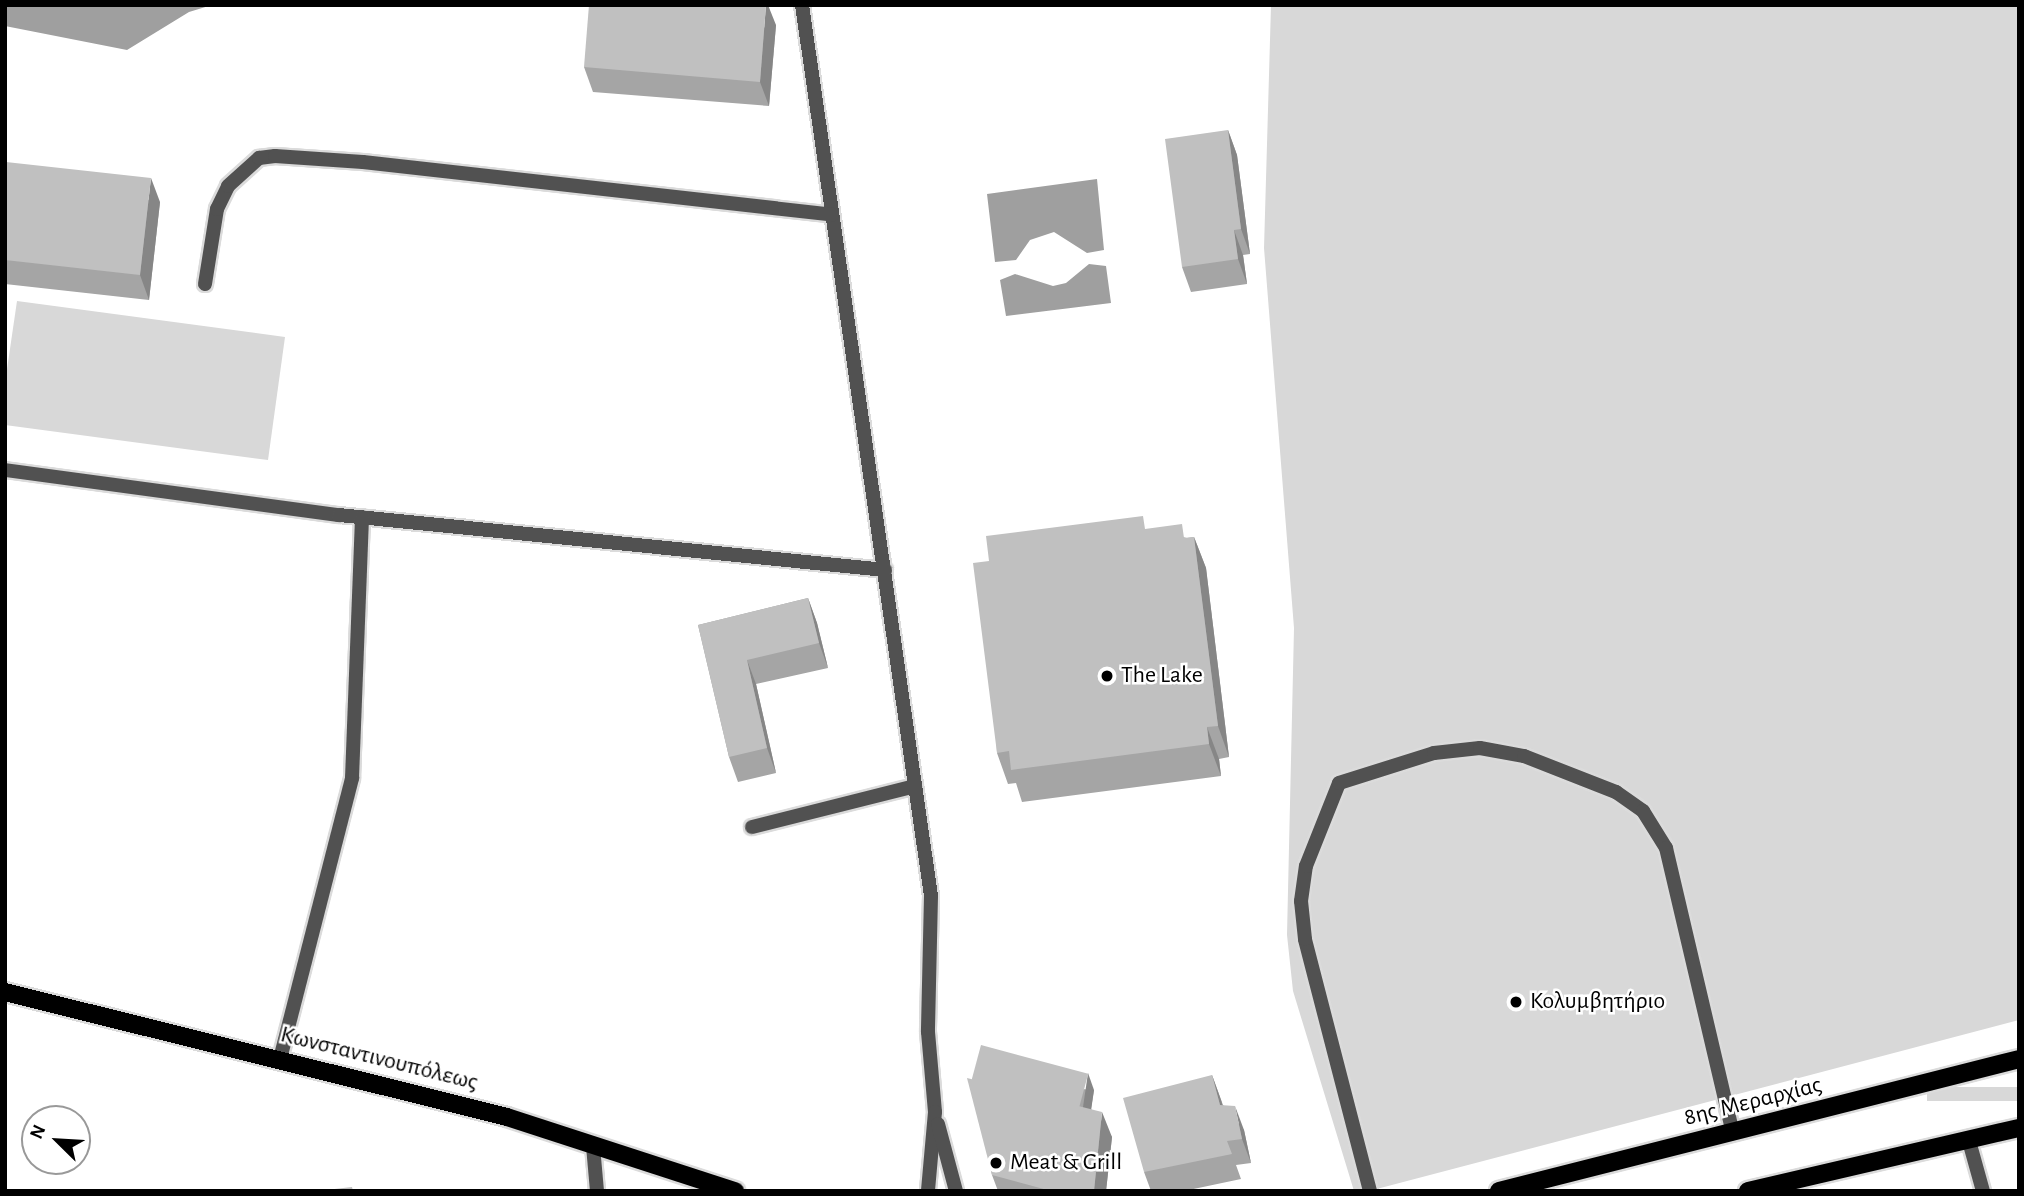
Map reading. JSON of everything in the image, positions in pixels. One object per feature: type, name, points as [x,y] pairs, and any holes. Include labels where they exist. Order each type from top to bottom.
[{"type":"main road","name":"Κωνσταντινουπόλεως","points":[[5,992],[507,1117],[735,1191]]},
{"type":"main road","name":"8ης Μεραρχίας","points":[[1499,1191],[2019,1059]]},
{"type":"main road","points":[[1748,1191],[1969,1142],[2019,1128]]},
{"type":"street","points":[[802,5],[934,923],[928,1032],[935,1112],[956,1191]]},
{"type":"street","points":[[205,284],[217,209],[228,186],[259,158],[275,156],[363,162],[832,215]]},
{"type":"street","points":[[5,470],[362,517],[885,570]]},
{"type":"street","points":[[280,1059],[352,778],[362,517]]},
{"type":"street","points":[[1370,1191],[1308,952],[1301,901],[1306,866],[1339,783],[1434,752],[1480,748],[1524,756],[1616,792],[1643,811],[1666,848],[1733,1133]]},
{"type":"street","points":[[752,827],[915,786]]},
{"type":"street","points":[[928,1191],[935,1112]]},
{"type":"street","points":[[1969,1142],[1983,1191]]},
{"type":"street","points":[[593,1146],[597,1191]]},
{"type":"shaded area","points":[[5,5],[212,5],[189,12],[127,50],[5,26]]},
{"type":"shaded area","points":[[1271,5],[2019,5],[2019,1020],[1369,1191],[1354,1191],[1293,991],[1287,935],[1294,628],[1264,248]]},
{"type":"shaded area","points":[[1097,179],[1104,250],[1087,253],[1054,232],[1030,240],[1016,260],[995,262],[987,194]]},
{"type":"shaded area","points":[[1089,264],[1106,266],[1111,303],[1006,316],[1000,280],[1015,274],[1053,286],[1066,283]]},
{"type":"shaded area","points":[[17,301],[285,337],[268,460],[5,425],[5,383]]},
{"type":"shaded area","points":[[1927,1087],[2019,1087],[2019,1101],[1927,1101]]},
{"type":"building","points":[[589,5],[766,5],[760,82],[584,67]]},
{"type":"building","points":[[1228,130],[1241,229],[1234,230],[1238,259],[1182,267],[1165,139]]},
{"type":"building","points":[[6,162],[151,178],[140,275],[5,260]]},
{"type":"building","name":"The Lake","points":[[1143,516],[1145,529],[1182,524],[1184,538],[1194,537],[1218,726],[1207,727],[1209,744],[1011,770],[1009,751],[997,753],[973,563],[989,561],[986,536]]},
{"type":"building","points":[[808,598],[819,643],[747,660],[767,748],[729,757],[698,625]]},
{"type":"building","points":[[981,1045],[1088,1074],[1079,1109],[972,1080]]},
{"type":"building","points":[[1212,1075],[1220,1105],[1235,1106],[1242,1139],[1227,1141],[1232,1154],[1144,1172],[1123,1098]]},
{"type":"building","points":[[967,1078],[1102,1112],[1094,1191],[1051,1191],[992,1175]]},
{"type":"building","points":[[352,1187],[353,1191],[317,1191]]},
{"type":"place","name":"The Lake","points":[[1107,676]]},
{"type":"place","name":"Κολυμβητήριο","points":[[1516,1002]]},
{"type":"place","name":"Meat & Grill","points":[[996,1163]]}]
